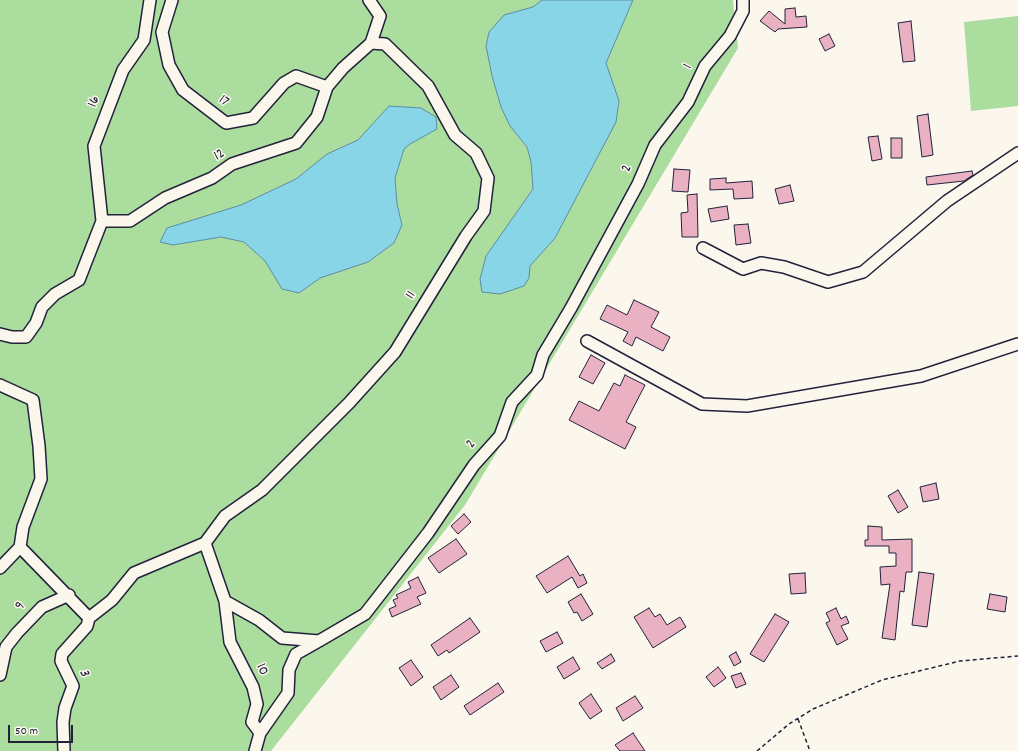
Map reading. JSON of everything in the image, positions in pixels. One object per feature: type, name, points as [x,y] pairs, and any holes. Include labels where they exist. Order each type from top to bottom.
[{"type":"street","name":"16","points":[[102,221],[94,146],[122,70],[144,40],[150,0]]},
{"type":"street","name":"17","points":[[172,0],[162,32],[169,65],[183,90],[226,123],[253,118],[284,83],[296,76],[327,87]]},
{"type":"street","points":[[327,87],[343,68],[371,43],[380,16],[369,0]]},
{"type":"street","name":"1","points":[[655,145],[688,102],[705,66],[730,36],[744,11],[743,0]]},
{"type":"street","name":"11","points":[[205,543],[225,516],[262,490],[349,403],[395,352],[466,236],[484,211],[488,178],[476,154],[454,135],[428,86],[385,44],[371,43]]},
{"type":"street","name":"12","points":[[102,221],[130,221],[165,198],[212,178],[232,164],[296,143],[317,117],[327,87]]},
{"type":"street","name":"2","points":[[260,733],[288,693],[289,670],[296,654],[365,614],[428,532],[474,465],[500,436],[512,402],[537,375],[543,355],[571,308],[638,184],[655,145]]},
{"type":"street","points":[[703,248],[743,269],[761,263],[784,267],[828,282],[863,272],[947,201],[1018,153]]},
{"type":"street","points":[[0,334],[12,337],[26,337],[36,323],[42,307],[55,294],[79,280],[102,221]]},
{"type":"street","points":[[587,341],[702,404],[747,406],[921,376],[1018,344]]},
{"type":"street","points":[[0,385],[33,400],[39,446],[41,479],[23,527],[20,547],[0,568]]},
{"type":"street","points":[[20,547],[69,595],[89,618],[112,600],[134,573],[205,543],[226,601],[259,620],[282,638],[319,641]]},
{"type":"street","name":"9","points":[[0,675],[6,647],[17,633],[42,607],[69,595]]},
{"type":"street","name":"10","points":[[226,601],[230,642],[253,687],[257,704],[252,722],[260,733]]},
{"type":"street","name":"3","points":[[64,751],[63,722],[65,708],[73,686],[61,661],[62,654],[87,626],[89,618]]},
{"type":"street","points":[[255,751],[260,733]]},
{"type":"path","points":[[757,751],[813,709],[882,680],[960,661],[1018,656]]},
{"type":"path","points":[[798,719],[810,751]]},
{"type":"green space","points":[[0,0],[733,0],[738,48],[465,505],[271,751],[0,751]]},
{"type":"green space","points":[[1018,16],[1018,106],[971,111],[964,22]]},
{"type":"water","points":[[542,0],[633,0],[606,63],[619,101],[616,122],[555,238],[530,266],[529,278],[524,286],[500,294],[482,292],[480,279],[486,256],[533,189],[531,162],[527,147],[510,126],[501,107],[492,76],[486,46],[489,32],[504,15],[533,7]]},
{"type":"water","points":[[389,106],[421,108],[436,117],[437,129],[404,149],[395,178],[397,204],[402,225],[394,243],[368,262],[320,278],[299,293],[282,289],[265,261],[244,242],[221,237],[173,245],[160,242],[167,228],[241,205],[296,179],[327,154],[358,140]]},
{"type":"building","points":[[795,8],[796,17],[806,16],[807,27],[778,29],[775,32],[760,21],[769,11],[785,24],[785,9]]},
{"type":"building","points":[[911,21],[915,61],[903,62],[898,23]]},
{"type":"building","points":[[829,34],[835,46],[825,51],[819,39]]},
{"type":"building","points":[[928,114],[933,155],[922,157],[917,116]]},
{"type":"building","points":[[878,136],[882,159],[872,161],[868,137]]},
{"type":"building","points":[[891,138],[902,138],[902,158],[891,158]]},
{"type":"building","points":[[674,169],[690,170],[688,192],[672,191]]},
{"type":"building","points":[[972,171],[973,175],[964,181],[927,185],[926,177]]},
{"type":"building","points":[[726,178],[726,183],[752,181],[753,198],[734,199],[733,189],[710,190],[710,179]]},
{"type":"building","points":[[790,185],[794,201],[779,204],[775,189]]},
{"type":"building","points":[[697,194],[698,237],[682,237],[681,213],[688,212],[687,195]]},
{"type":"building","points":[[727,206],[729,219],[711,222],[708,209]]},
{"type":"building","points":[[748,224],[751,243],[736,245],[734,225]]},
{"type":"building","points":[[634,300],[659,312],[651,327],[670,337],[663,351],[636,337],[632,346],[623,341],[628,332],[600,319],[607,305],[627,315]]},
{"type":"building","points":[[591,355],[605,363],[593,384],[579,377]]},
{"type":"building","points":[[625,375],[645,385],[626,422],[636,427],[625,449],[569,420],[579,401],[599,411],[614,383],[620,386]]},
{"type":"building","points":[[936,483],[939,499],[923,502],[920,487]]},
{"type":"building","points":[[898,490],[908,507],[898,513],[888,496]]},
{"type":"building","points":[[464,514],[471,522],[458,534],[451,526]]},
{"type":"building","points":[[868,526],[882,527],[882,540],[912,539],[912,572],[906,572],[904,592],[900,591],[895,640],[882,638],[890,584],[881,585],[880,567],[896,566],[896,553],[889,553],[889,546],[865,546],[865,540],[868,540]]},
{"type":"building","points":[[456,539],[467,554],[439,573],[428,558]]},
{"type":"building","points":[[568,556],[580,576],[583,574],[587,583],[578,588],[572,577],[547,593],[536,576]]},
{"type":"building","points":[[919,572],[934,574],[927,627],[912,625]]},
{"type":"building","points":[[805,573],[806,593],[791,594],[789,574]]},
{"type":"building","points":[[418,577],[426,593],[417,597],[421,604],[392,617],[389,609],[396,606],[393,600],[398,598],[396,595],[411,588],[408,582]]},
{"type":"building","points":[[581,594],[593,614],[582,621],[577,612],[574,613],[568,602]]},
{"type":"building","points":[[990,594],[1007,597],[1005,612],[987,609]]},
{"type":"building","points":[[649,608],[655,617],[660,614],[667,625],[680,617],[686,627],[653,648],[634,617]]},
{"type":"building","points":[[836,608],[841,619],[846,616],[849,623],[841,626],[848,639],[837,645],[826,623],[830,621],[826,613]]},
{"type":"building","points":[[775,614],[789,622],[764,662],[750,654]]},
{"type":"building","points":[[470,618],[480,632],[449,653],[447,650],[438,656],[431,645]]},
{"type":"building","points":[[557,632],[563,643],[546,652],[540,641]]},
{"type":"building","points":[[736,652],[741,662],[734,666],[729,656]]},
{"type":"building","points":[[611,654],[615,661],[602,669],[597,663]]},
{"type":"building","points":[[573,657],[580,669],[564,679],[557,667]]},
{"type":"building","points":[[411,660],[423,677],[411,686],[399,668]]},
{"type":"building","points":[[718,667],[726,678],[714,687],[706,677]]},
{"type":"building","points":[[741,673],[746,684],[736,688],[731,676]]},
{"type":"building","points":[[451,675],[459,687],[441,700],[433,687]]},
{"type":"building","points":[[498,683],[504,692],[470,715],[464,706]]},
{"type":"building","points":[[591,694],[602,711],[590,719],[579,703]]},
{"type":"building","points":[[635,696],[643,708],[623,721],[616,708]]},
{"type":"building","points":[[633,733],[645,751],[620,751],[615,745]]}]
